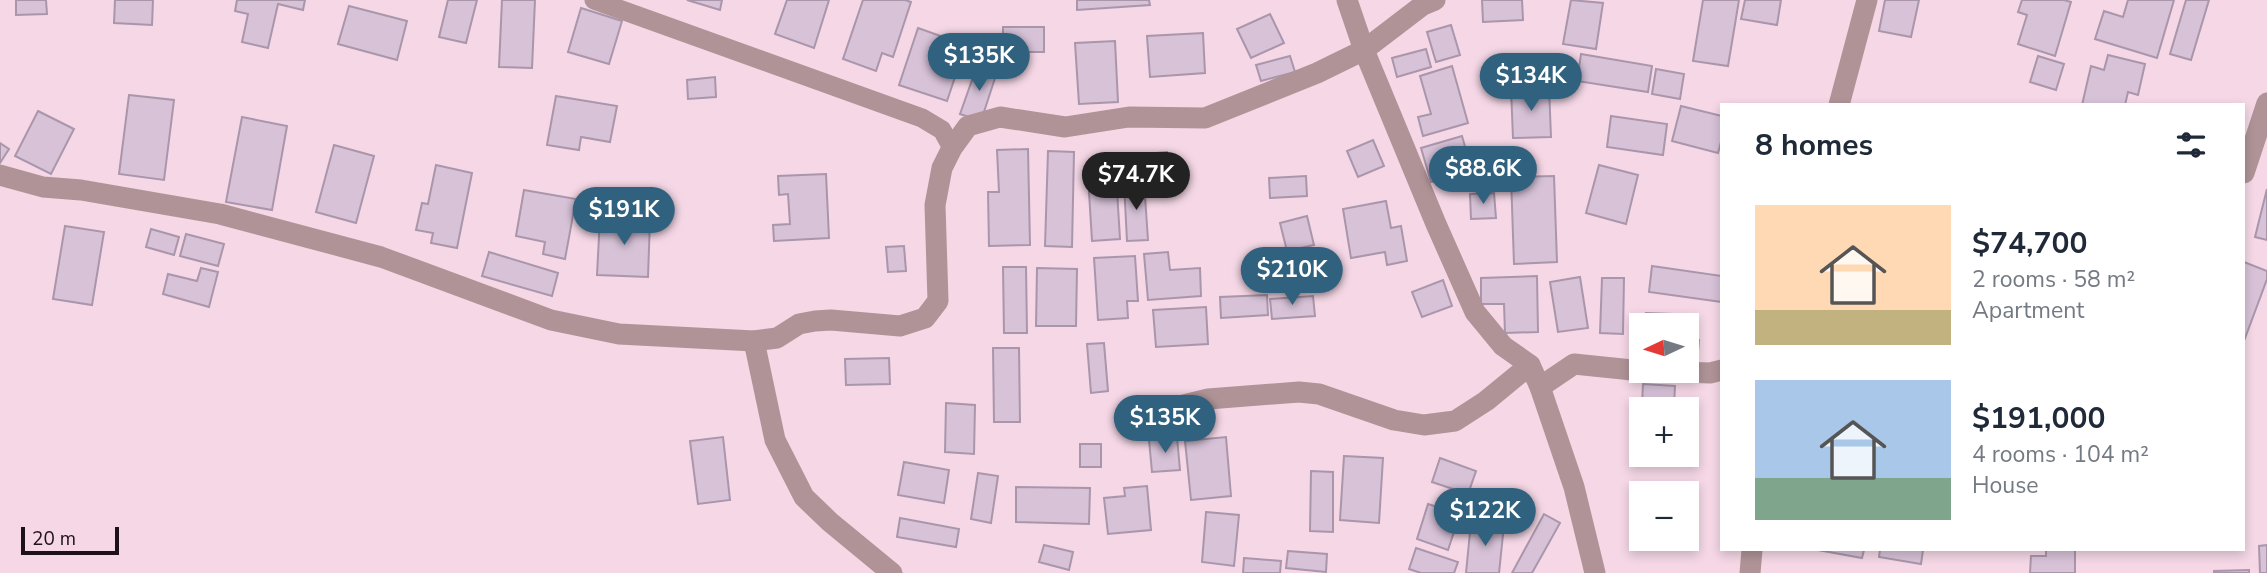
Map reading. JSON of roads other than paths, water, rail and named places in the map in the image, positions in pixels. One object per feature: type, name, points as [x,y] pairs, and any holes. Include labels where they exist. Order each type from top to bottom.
[{"type":"street","points":[[1347,0],[1364,50],[1475,312],[1503,346],[1530,365],[1540,387],[1574,487],[1595,573]]},
{"type":"street","points":[[0,174],[43,187],[82,190],[220,214],[380,257],[551,320],[619,334],[754,341],[777,338],[799,324],[815,321],[900,326],[925,318],[938,301],[936,205],[942,168],[968,126],[999,117],[1065,127],[1129,117],[1205,118],[1317,73],[1364,50],[1423,5],[1434,0]]},
{"type":"street","points":[[1840,103],[1867,0]]},
{"type":"street","points":[[2245,170],[2267,103]]},
{"type":"street","points":[[754,341],[775,440],[804,497],[892,573]]},
{"type":"street","points":[[1540,387],[1574,364],[1629,370]]},
{"type":"street","points":[[1143,415],[1208,400],[1299,392],[1319,394],[1394,420],[1424,425],[1455,421],[1486,401],[1530,365]]},
{"type":"street","points":[[1699,373],[1720,370]]},
{"type":"street","points":[[1751,573],[1752,551]]},
{"type":"lane","points":[[594,0],[922,118],[942,130],[952,148]]}]
